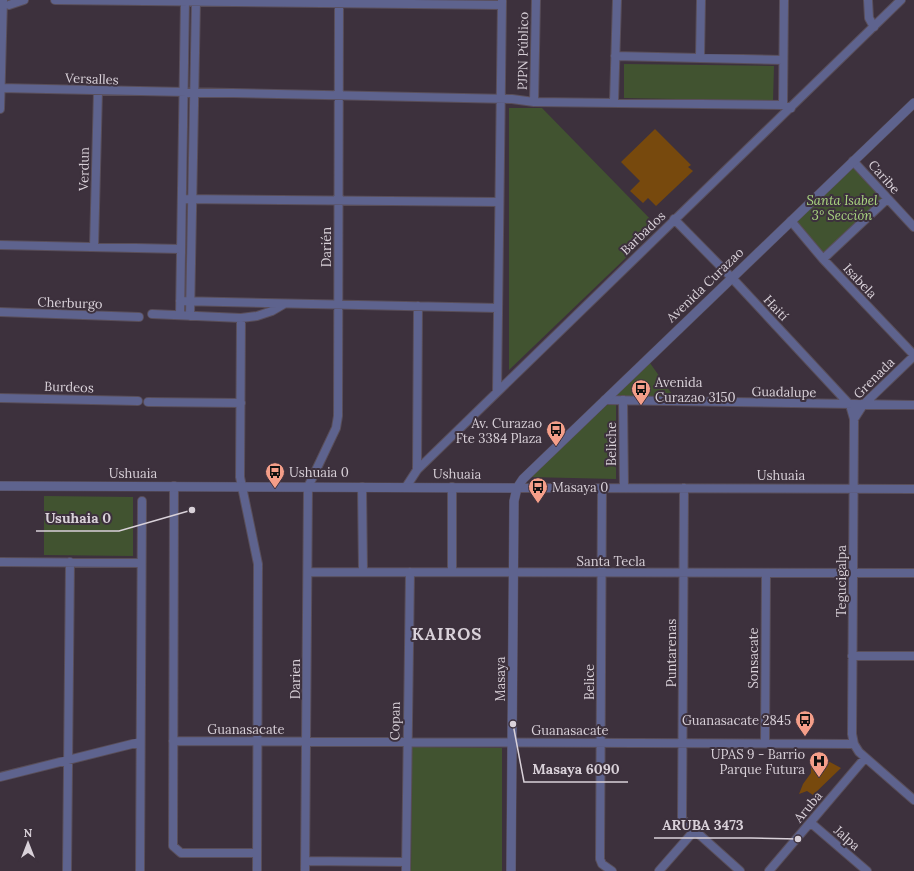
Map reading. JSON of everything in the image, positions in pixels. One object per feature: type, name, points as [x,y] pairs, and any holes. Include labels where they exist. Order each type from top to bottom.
[{"type":"street","points":[[0,108],[5,5],[24,0]]},
{"type":"street","points":[[55,0],[502,2],[497,392]]},
{"type":"street","name":"PJPN Público","points":[[534,102],[536,0]]},
{"type":"street","points":[[614,102],[617,0]]},
{"type":"street","points":[[700,58],[701,0]]},
{"type":"street","points":[[783,105],[784,0]]},
{"type":"street","points":[[868,0],[869,18],[874,27]]},
{"type":"street","name":"Barbados","points":[[406,487],[417,470],[901,0]]},
{"type":"street","points":[[180,315],[186,1]]},
{"type":"street","points":[[190,316],[196,1]]},
{"type":"street","name":"Darién","points":[[308,487],[338,423],[337,201],[339,1]]},
{"type":"street","points":[[615,56],[783,60]]},
{"type":"street","name":"Versalles","points":[[0,88],[500,99],[534,102],[783,105],[791,108]]},
{"type":"street","name":"Verdun","points":[[94,247],[98,91]]},
{"type":"street","name":"Avenida Curazao","points":[[518,488],[523,479],[914,104]]},
{"type":"street","name":"Caribe","points":[[853,161],[914,227]]},
{"type":"street","points":[[182,199],[499,202]]},
{"type":"street","points":[[823,259],[887,199]]},
{"type":"street","name":"Haití","points":[[674,219],[732,278],[850,405],[854,418]]},
{"type":"street","name":"Isabela","points":[[791,221],[823,259],[914,356]]},
{"type":"street","points":[[0,245],[181,249]]},
{"type":"street","points":[[180,301],[498,308]]},
{"type":"street","points":[[152,314],[241,318],[257,316],[272,311],[285,303]]},
{"type":"street","points":[[417,470],[418,306]]},
{"type":"street","name":"Cherburgo","points":[[0,312],[139,317]]},
{"type":"street","points":[[241,318],[241,486],[258,564],[257,871]]},
{"type":"street","name":"Grenada","points":[[854,418],[863,405],[914,356]]},
{"type":"street","name":"Burdeos","points":[[0,398],[138,401]]},
{"type":"street","name":"Guadalupe","points":[[605,400],[914,405]]},
{"type":"street","name":"Beliche","points":[[623,400],[624,488]]},
{"type":"street","points":[[148,402],[241,403]]},
{"type":"street","name":"Tegucigalpa","points":[[854,418],[852,656],[852,734],[854,744]]},
{"type":"street","name":"Ushuaia","points":[[0,486],[914,489]]},
{"type":"street","points":[[174,486],[172,842],[174,850],[181,853],[257,853]]},
{"type":"street","name":"Darien","points":[[305,871],[308,487]]},
{"type":"street","points":[[362,487],[363,572]]},
{"type":"street","points":[[452,487],[452,572]]},
{"type":"street","name":"Masaya","points":[[511,871],[514,501],[518,488]]},
{"type":"street","name":"Belice","points":[[602,488],[600,860],[602,864],[612,871]]},
{"type":"street","name":"Puntarenas","points":[[684,488],[682,819],[694,831]]},
{"type":"street","points":[[140,871],[142,501]]},
{"type":"street","points":[[0,562],[141,563]]},
{"type":"street","points":[[67,871],[70,562]]},
{"type":"street","name":"Santa Tecla","points":[[308,572],[914,574]]},
{"type":"street","name":"Copan","points":[[406,871],[410,572]]},
{"type":"street","name":"Sonsacate","points":[[765,743],[766,573]]},
{"type":"street","points":[[852,656],[914,656]]},
{"type":"street","name":"Guanasacate","points":[[173,741],[258,740],[854,744]]},
{"type":"street","points":[[0,777],[68,758],[140,742]]},
{"type":"street","points":[[854,744],[865,758],[914,800]]},
{"type":"street","name":"Aruba","points":[[769,871],[865,758]]},
{"type":"street","name":"Jalpa","points":[[811,823],[867,871]]},
{"type":"street","points":[[659,871],[694,831],[740,871]]},
{"type":"street","points":[[305,861],[406,862]]},
{"type":"green space","points":[[624,64],[774,66],[773,101],[624,98]]},
{"type":"green space","points":[[509,108],[542,108],[658,227],[509,370]]},
{"type":"green space","name":"Santa Isabel 3° Sección","points":[[854,165],[885,198],[824,255],[793,222]]},
{"type":"green space","points":[[650,363],[674,397],[614,397]]},
{"type":"green space","points":[[616,404],[616,479],[528,477],[607,405]]},
{"type":"green space","points":[[44,496],[133,497],[133,556],[44,555]]},
{"type":"green space","points":[[412,747],[502,748],[502,871],[411,871]]},
{"type":"building","points":[[655,129],[691,165],[688,167],[693,171],[656,206],[648,198],[643,203],[630,191],[640,181],[621,162]]},
{"type":"building","name":"UPAS 9 - Barrio Parque Futura","points":[[828,761],[841,768],[813,795],[807,791],[799,794],[803,784],[811,773],[811,766]]},
{"type":"place","name":"Avenida Curazao 3150","points":[[641,406]]},
{"type":"place","name":"Av. Curazao Fte 3384 Plaza","points":[[556,447]]},
{"type":"place","name":"Ushuaia 0","points":[[275,489]]},
{"type":"place","name":"Masaya 0","points":[[538,504]]},
{"type":"place","name":"Usuhaia 0","points":[[192,510]]},
{"type":"place","name":"Masaya 6090","points":[[513,724]]},
{"type":"place","name":"Guanasacate 2845","points":[[805,737]]},
{"type":"place","name":"UPAS 9 - Barrio Parque Futura","points":[[819,778]]},
{"type":"place","name":"ARUBA 3473","points":[[798,839]]},
{"type":"district","name":"KAIROS","points":[[447,634]]}]
